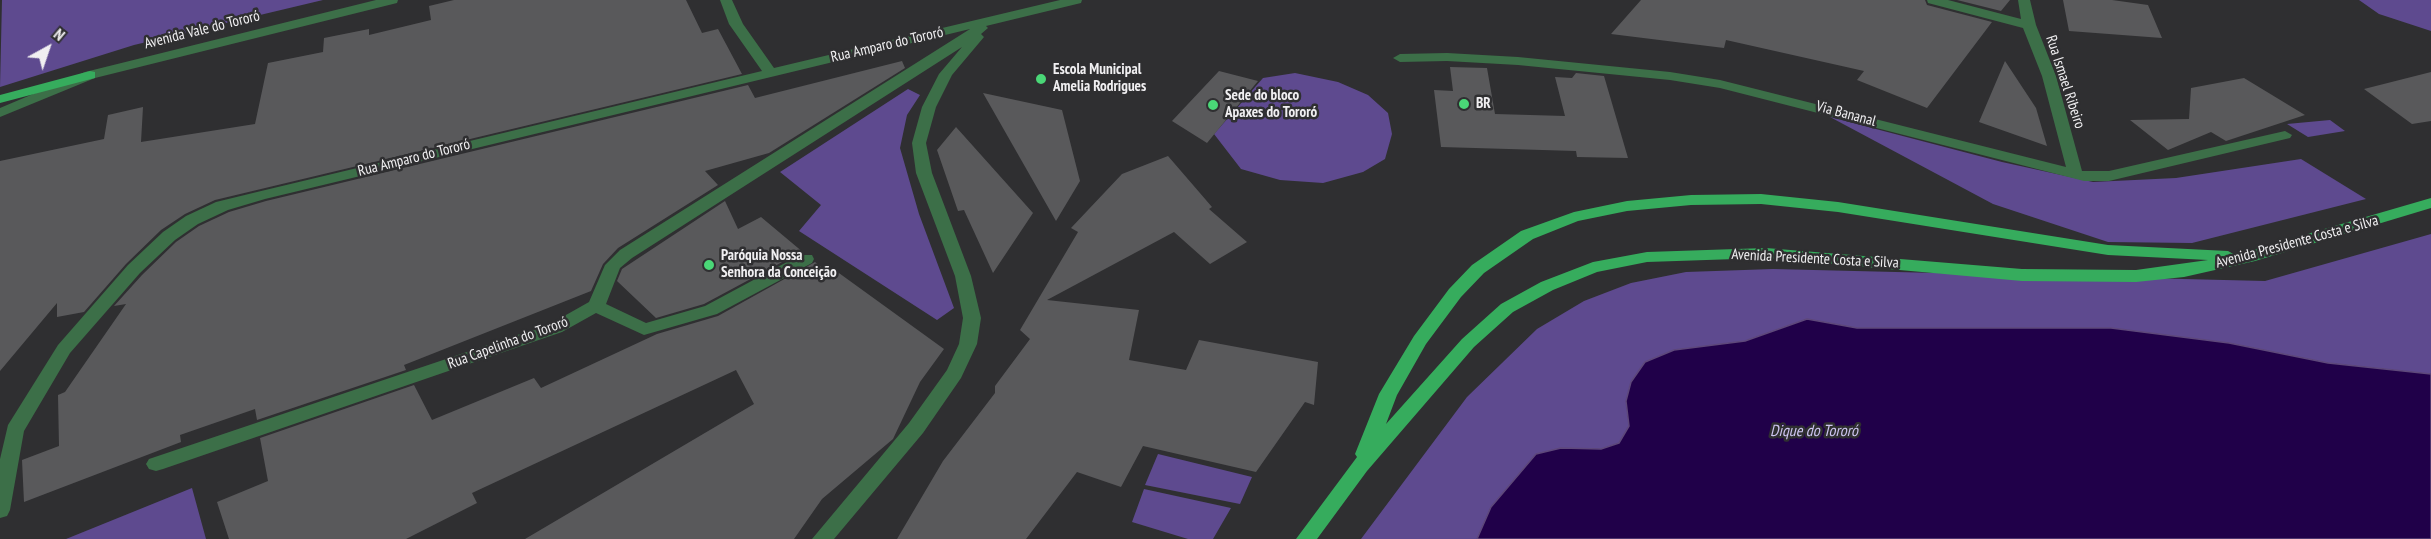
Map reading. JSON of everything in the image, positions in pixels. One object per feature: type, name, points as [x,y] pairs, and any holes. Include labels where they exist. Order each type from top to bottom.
[{"type":"main road","points":[[0,99],[90,75]]},
{"type":"main road","points":[[1360,466],[1388,394],[1420,340],[1455,293],[1478,269],[1527,235],[1574,217],[1649,204],[1761,199],[1838,207],[2108,250],[2255,256]]},
{"type":"main road","name":"Avenida Presidente Costa e Silva","points":[[1306,539],[1360,466],[1461,350],[1507,308],[1546,286],[1593,267],[1647,256],[1766,253],[2088,278],[2184,271],[2255,256],[2431,203]]},
{"type":"street","name":"Avenida Vale do Tororó","points":[[90,75],[392,0]]},
{"type":"street","points":[[726,0],[736,24],[770,73]]},
{"type":"street","name":"Rua Amparo do Tororó","points":[[0,510],[15,430],[64,349],[134,269],[169,236],[192,220],[222,206],[262,195],[1076,0]]},
{"type":"street","points":[[1933,0],[2029,25]]},
{"type":"street","name":"Rua Ismael Ribeiro","points":[[2024,0],[2029,25],[2049,76],[2076,175]]},
{"type":"street","points":[[806,259],[711,310],[676,322],[644,329],[596,306],[613,265],[626,254],[907,77],[989,22]]},
{"type":"street","name":"Rua Amparo do Tororó","points":[[822,539],[916,428],[956,373],[968,344],[972,318],[963,276],[924,173],[919,143],[929,107],[946,74],[989,22]]},
{"type":"street","name":"Via Bananal","points":[[1400,58],[1518,61],[1670,76],[1720,84],[2076,175],[2109,176],[2285,135]]},
{"type":"street","points":[[0,113],[90,75]]},
{"type":"street","name":"Rua Capelinha do Tororó","points":[[156,464],[556,328],[596,306]]},
{"type":"shaded area","points":[[2,0],[323,0],[134,45],[0,87]]},
{"type":"shaded area","points":[[2359,0],[2431,0],[2431,31],[2379,14]]},
{"type":"shaded area","points":[[1295,73],[1338,82],[1368,95],[1388,113],[1392,134],[1385,159],[1363,172],[1323,183],[1280,180],[1241,169],[1214,134],[1263,78]]},
{"type":"shaded area","points":[[908,89],[920,95],[907,115],[900,148],[919,214],[954,308],[937,320],[799,231],[821,205],[780,172]]},
{"type":"shaded area","points":[[1830,117],[2002,162],[2093,182],[2176,178],[2301,159],[2366,199],[2192,243],[2108,242],[1993,204]]},
{"type":"shaded area","points":[[2330,120],[2345,131],[2308,137],[2287,124]]},
{"type":"shaded area","points":[[2431,234],[2431,374],[2328,363],[2229,343],[1857,328],[1807,319],[1745,341],[1710,347],[1626,401],[1629,426],[1619,443],[1601,449],[1561,448],[1491,507],[1477,539],[1361,539],[1467,397],[1537,329],[1584,301],[1631,283],[1686,272],[1773,269],[2265,281]]},
{"type":"shaded area","points":[[1158,454],[1252,477],[1240,504],[1145,485]]},
{"type":"shaded area","points":[[192,488],[206,539],[66,539]]},
{"type":"shaded area","points":[[1144,489],[1231,508],[1213,539],[1188,539],[1132,522]]},
{"type":"water","name":"Dique do Tororó","points":[[1807,319],[1857,328],[2111,328],[2229,343],[2328,363],[2431,374],[2431,539],[1477,539],[1491,507],[1536,454],[1561,448],[1601,449],[1619,443],[1629,426],[1626,401],[1631,382],[1645,362],[1674,350],[1745,341]]},
{"type":"building","points":[[454,0],[686,0],[702,33],[718,29],[742,74],[215,200],[185,214],[161,230],[126,264],[84,312],[57,317],[57,303],[0,371],[0,161],[104,139],[108,115],[143,107],[141,142],[255,124],[268,63],[323,52],[324,38],[369,29],[369,35],[431,20],[429,6]]},
{"type":"building","points":[[1641,0],[1925,0],[1927,5],[1992,22],[1927,108],[1857,80],[1864,71],[1726,40],[1724,48],[1611,34]]},
{"type":"building","points":[[1957,0],[2010,0],[2001,11]]},
{"type":"building","points":[[2063,0],[2112,0],[2148,5],[2162,38],[2069,31]]},
{"type":"building","points":[[902,61],[905,68],[769,153],[705,171],[718,185],[618,248],[603,264],[591,291],[404,365],[406,370],[257,420],[255,409],[180,435],[181,442],[24,502],[22,460],[59,446],[58,395],[65,392],[126,304],[114,306],[176,242],[199,226],[229,212],[266,201],[748,85],[755,98]]},
{"type":"building","points":[[2005,61],[2036,108],[2047,146],[1979,122]]},
{"type":"building","name":"BR","points":[[1450,67],[1487,68],[1495,114],[1565,116],[1555,77],[1572,78],[1576,73],[1604,76],[1628,158],[1577,157],[1576,151],[1441,147],[1434,90],[1453,91]]},
{"type":"building","name":"Sede do bloco Apaxes do Tororó","points":[[1219,71],[1258,81],[1207,143],[1172,121]]},
{"type":"building","points":[[2431,72],[2431,121],[2412,124],[2364,89]]},
{"type":"building","points":[[2244,78],[2305,115],[2226,141],[2211,132],[2168,150],[2130,120],[2189,119],[2191,88]]},
{"type":"building","points":[[983,93],[1062,110],[1080,181],[1056,221]]},
{"type":"building","points":[[956,127],[1033,213],[993,273],[964,210],[958,211],[937,150]]},
{"type":"building","points":[[1168,156],[1212,207],[1209,209],[1247,242],[1210,264],[1174,232],[1047,300],[1139,310],[1129,360],[1186,370],[1199,340],[1318,362],[1314,405],[1305,402],[1256,472],[1143,446],[1121,487],[1077,472],[1026,539],[897,539],[943,461],[995,393],[995,386],[1030,339],[1020,330],[1078,232],[1071,228],[1122,174]]},
{"type":"building","points":[[725,201],[738,229],[761,217],[804,253],[799,253],[704,304],[656,318],[617,281],[622,269]]},
{"type":"building","points":[[815,262],[836,279],[832,268],[944,349],[920,382],[893,439],[822,499],[794,539],[525,539],[754,404],[736,370],[472,493],[477,503],[406,539],[229,539],[217,502],[268,481],[260,438],[414,385],[432,420],[534,378],[541,388],[657,334],[718,316]]},
{"type":"place","name":"Escola Municipal Amelia Rodrigues","points":[[1041,79]]},
{"type":"place","name":"BR","points":[[1464,104]]},
{"type":"place","name":"Sede do bloco Apaxes do Tororó","points":[[1213,105]]},
{"type":"place","name":"Paróquia Nossa Senhora da Conceição","points":[[709,265]]}]
